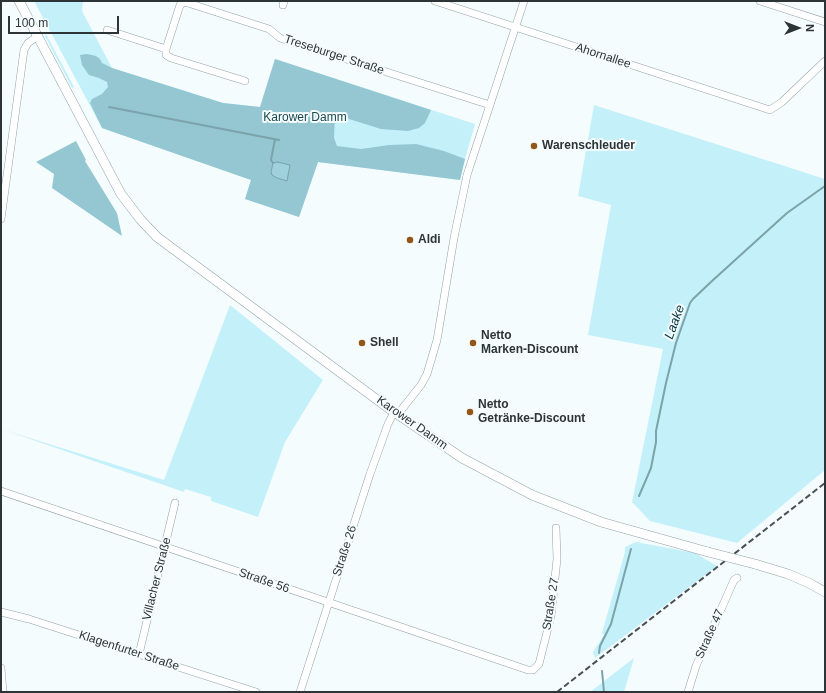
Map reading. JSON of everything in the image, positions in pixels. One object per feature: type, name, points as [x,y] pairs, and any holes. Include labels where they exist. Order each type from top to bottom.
[{"type":"main road","name":"Karower Damm","points":[[19,1],[121,194],[149,230],[396,413],[462,458],[532,495],[601,522],[626,530],[755,564],[802,580],[825,592]]},
{"type":"street","name":"Ahornallee","points":[[435,1],[770,110],[782,102],[825,61]]},
{"type":"street","points":[[396,413],[421,385],[427,374],[437,340],[454,238],[466,182],[524,1]]},
{"type":"street","points":[[760,1],[825,22]]},
{"type":"street","name":"Treseburger Straße","points":[[166,49],[180,5],[184,2],[269,29],[280,38],[490,105]]},
{"type":"street","points":[[107,30],[166,49],[166,54],[171,58],[245,82]]},
{"type":"street","points":[[1,219],[24,50],[26,45],[38,36]]},
{"type":"street","name":"Straße 26","points":[[300,692],[370,474],[388,424],[396,413]]},
{"type":"street","name":"Straße 56","points":[[1,491],[528,670]]},
{"type":"street","name":"Villacher Straße","points":[[139,654],[175,504]]},
{"type":"street","name":"Straße 27","points":[[528,670],[534,670],[539,664],[551,616],[557,559],[556,528]]},
{"type":"street","name":"Straße 47","points":[[688,692],[699,659],[734,580],[737,578]]},
{"type":"street","name":"Klagenfurter Straße","points":[[1,612],[29,619],[256,692]]},
{"type":"street","points":[[1,668],[3,692]]},
{"type":"green space","name":"Karower Damm","points":[[34,1],[83,1],[82,11],[112,68],[223,103],[260,107],[275,59],[475,124],[460,180],[318,162],[299,217],[245,199],[251,180],[102,128]]},
{"type":"green space","points":[[46,34],[74,87],[72,88],[45,36]]},
{"type":"green space","name":"Karower Damm","points":[[87,54],[96,56],[102,63],[112,68],[223,103],[260,107],[275,59],[431,110],[425,123],[419,128],[408,131],[381,129],[349,119],[335,117],[334,138],[337,146],[361,149],[389,145],[416,144],[444,151],[465,159],[460,180],[318,162],[299,217],[245,199],[251,180],[102,128],[90,103],[92,99],[102,94],[108,87],[107,82],[89,75],[82,65],[80,55]]},
{"type":"green space","points":[[594,105],[825,179],[825,470],[737,543],[650,521],[632,502],[663,349],[588,335],[611,205],[578,196]]},
{"type":"green space","points":[[76,141],[86,160],[85,161],[117,213],[122,236],[52,188],[54,174],[36,162]]},
{"type":"green space","points":[[230,305],[323,380],[285,442],[258,517],[211,501],[211,497],[185,489],[184,492],[1,429],[164,480]]},
{"type":"green space","points":[[636,542],[695,553],[717,566],[595,658],[593,652],[604,635],[602,633],[625,552],[625,547]]},
{"type":"green space","points":[[634,658],[624,692],[590,692]]},
{"type":"shaded area","points":[[277,162],[290,165],[287,181],[272,175],[271,172],[273,163]]},
{"type":"waterway","points":[[109,107],[279,140]]},
{"type":"waterway","points":[[273,163],[271,160],[275,139]]},
{"type":"waterway","name":"Laake","points":[[639,496],[651,468],[656,442],[656,431],[666,383],[676,343],[690,303],[787,213],[825,186]]},
{"type":"waterway","name":"Laake","points":[[599,653],[600,646],[611,624],[631,549]]},
{"type":"waterway","name":"Laake","points":[[602,671],[604,692]]},
{"type":"railway","points":[[557,692],[825,483]]},
{"type":"place","name":"Warenschleuder","points":[[534,146]]},
{"type":"place","name":"Aldi","points":[[410,240]]},
{"type":"place","name":"Shell","points":[[362,343]]},
{"type":"place","name":"Netto Marken-Discount","points":[[473,343]]},
{"type":"place","name":"Netto Getränke-Discount","points":[[470,412]]}]
